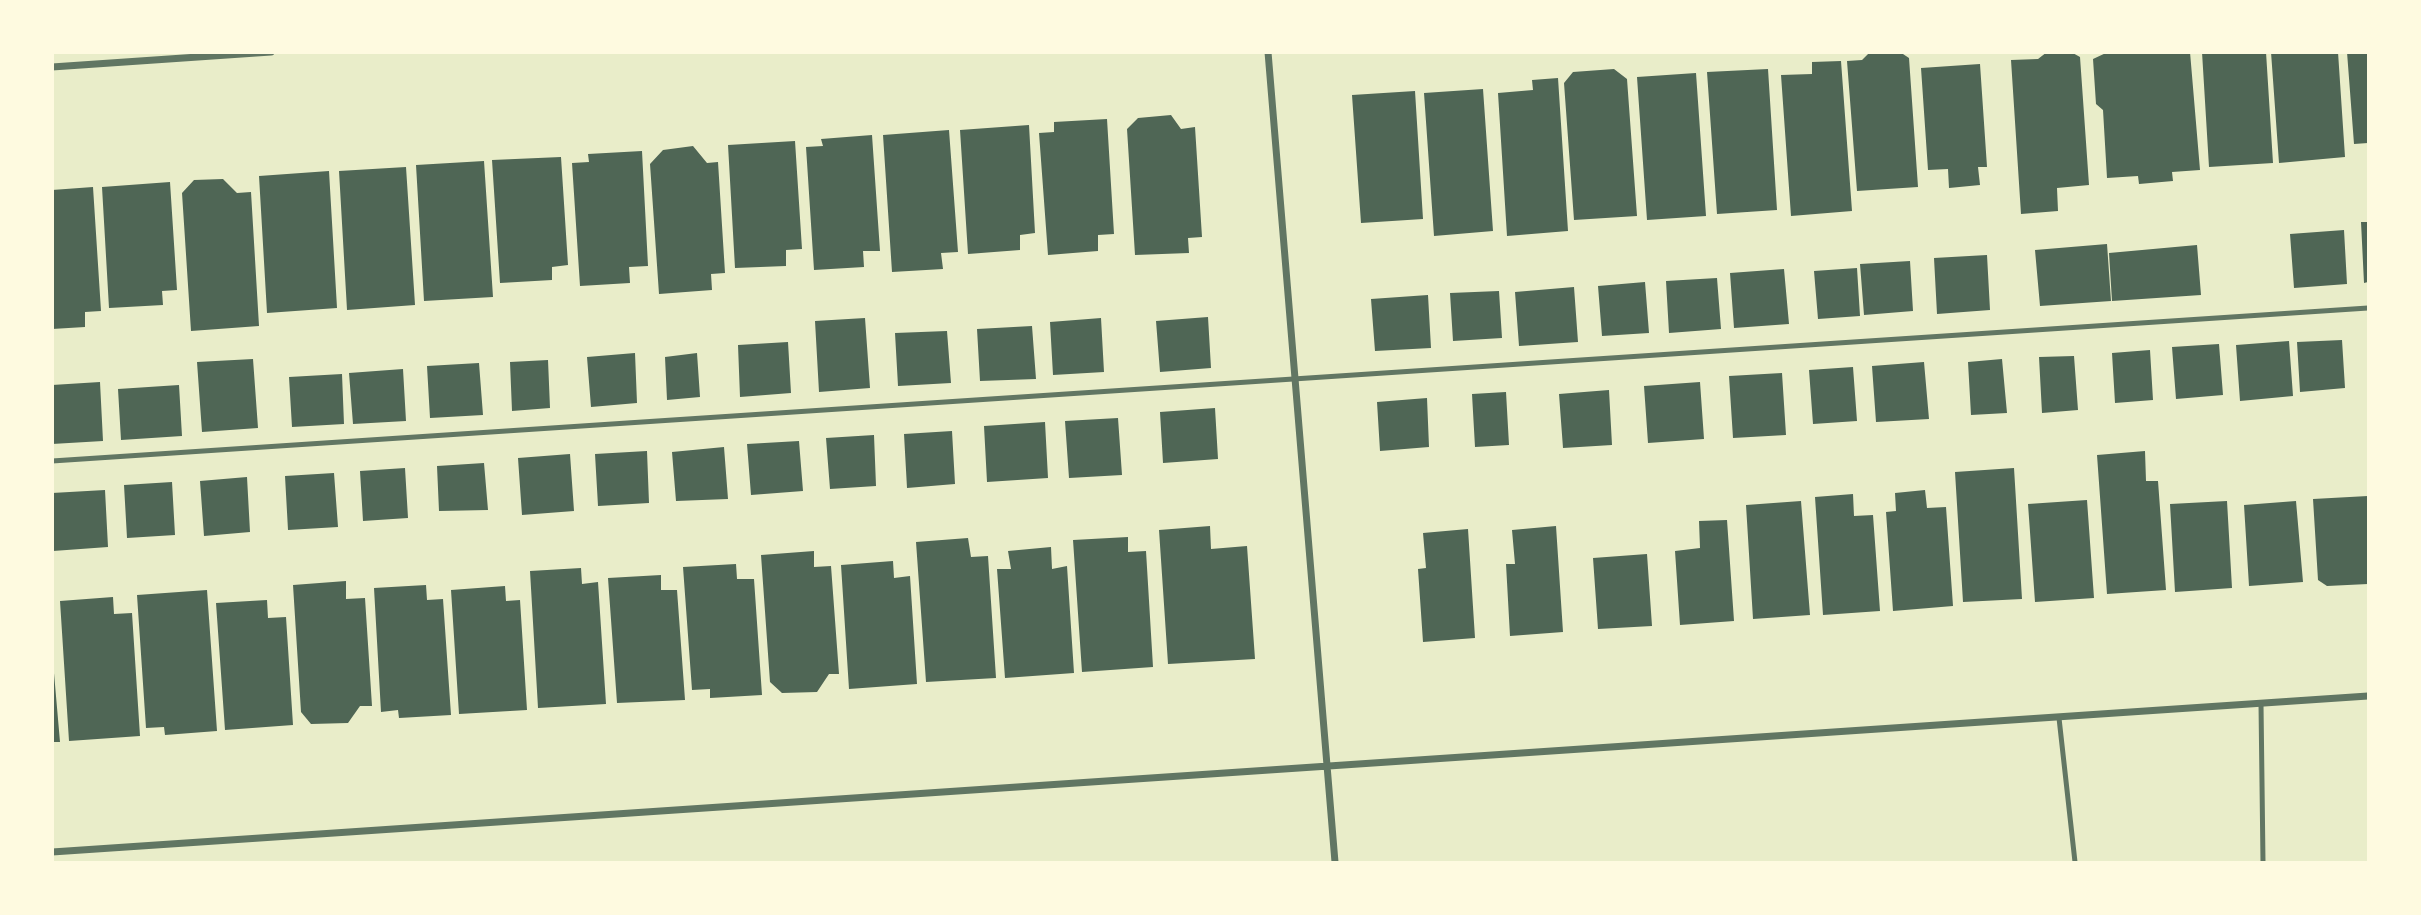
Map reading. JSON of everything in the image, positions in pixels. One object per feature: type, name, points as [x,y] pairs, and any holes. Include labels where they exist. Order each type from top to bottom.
[{"type":"street","points":[[52,67],[271,52]]},
{"type":"street","points":[[1268,52],[1335,863]]},
{"type":"street","points":[[52,852],[2368,696]]},
{"type":"lane","points":[[52,461],[2368,308]]},
{"type":"lane","points":[[2261,704],[2263,863]]},
{"type":"lane","points":[[2059,718],[2076,863]]},
{"type":"building","points":[[1873,52],[1900,52],[1909,58],[1918,187],[1857,191],[1847,61],[1862,60]]},
{"type":"building","points":[[2047,52],[2071,52],[2080,57],[2089,185],[2057,188],[2058,211],[2021,214],[2011,60],[2038,59]]},
{"type":"building","points":[[2108,52],[2190,52],[2200,170],[2172,172],[2173,181],[2139,184],[2138,176],[2107,178],[2103,110],[2096,104],[2093,59]]},
{"type":"building","points":[[2202,52],[2266,52],[2273,163],[2209,167]]},
{"type":"building","points":[[2271,52],[2338,52],[2345,157],[2279,163]]},
{"type":"building","points":[[2347,52],[2368,52],[2368,143],[2354,144]]},
{"type":"building","points":[[1841,61],[1852,211],[1791,216],[1781,75],[1812,74],[1812,62]]},
{"type":"building","points":[[1980,64],[1987,167],[1978,167],[1980,185],[1949,188],[1948,169],[1928,170],[1921,68]]},
{"type":"building","points":[[1614,69],[1627,79],[1637,216],[1574,220],[1564,83],[1573,72]]},
{"type":"building","points":[[1768,69],[1777,210],[1717,214],[1707,72]]},
{"type":"building","points":[[1696,73],[1706,216],[1647,220],[1637,77]]},
{"type":"building","points":[[1558,78],[1568,231],[1507,236],[1498,93],[1533,90],[1532,80]]},
{"type":"building","points":[[1483,89],[1493,231],[1434,236],[1424,93]]},
{"type":"building","points":[[1415,91],[1423,219],[1361,223],[1352,95]]},
{"type":"building","points":[[1171,115],[1181,129],[1195,127],[1202,237],[1188,238],[1189,253],[1135,255],[1127,129],[1138,118]]},
{"type":"building","points":[[1107,119],[1114,234],[1098,235],[1098,251],[1048,255],[1039,133],[1054,132],[1054,122]]},
{"type":"building","points":[[1029,125],[1035,233],[1020,235],[1020,250],[968,254],[960,130]]},
{"type":"building","points":[[949,130],[958,252],[941,253],[943,269],[892,272],[883,135]]},
{"type":"building","points":[[872,135],[880,251],[863,251],[864,267],[814,270],[806,147],[823,146],[821,139]]},
{"type":"building","points":[[795,141],[802,249],[786,250],[786,266],[735,268],[728,145]]},
{"type":"building","points":[[693,146],[707,163],[718,162],[725,273],[711,274],[712,290],[659,294],[650,164],[663,150]]},
{"type":"building","points":[[642,151],[648,266],[629,267],[630,283],[580,286],[572,163],[589,162],[588,154]]},
{"type":"building","points":[[561,157],[568,265],[552,267],[552,280],[500,283],[492,160]]},
{"type":"building","points":[[484,161],[493,297],[424,301],[416,165]]},
{"type":"building","points":[[406,167],[415,305],[347,310],[339,171]]},
{"type":"building","points":[[329,171],[337,308],[267,313],[259,176]]},
{"type":"building","points":[[223,179],[237,193],[251,192],[259,326],[191,331],[182,193],[194,180]]},
{"type":"building","points":[[170,182],[177,290],[162,291],[163,305],[109,308],[102,187]]},
{"type":"building","points":[[93,187],[101,311],[85,312],[85,327],[52,329],[52,190]]},
{"type":"building","points":[[2361,222],[2368,222],[2368,282],[2364,283]]},
{"type":"building","points":[[2344,230],[2347,284],[2294,288],[2290,234]]},
{"type":"building","points":[[2107,244],[2111,301],[2040,306],[2035,250]]},
{"type":"building","points":[[2197,245],[2201,295],[2112,301],[2109,253]]},
{"type":"building","points":[[1987,255],[1990,310],[1937,314],[1934,258]]},
{"type":"building","points":[[1910,261],[1913,311],[1864,315],[1860,264]]},
{"type":"building","points":[[1857,268],[1860,316],[1818,319],[1814,271]]},
{"type":"building","points":[[1784,269],[1789,324],[1734,328],[1730,273]]},
{"type":"building","points":[[1717,278],[1721,329],[1669,333],[1666,281]]},
{"type":"building","points":[[1645,282],[1649,333],[1602,336],[1598,286]]},
{"type":"building","points":[[1574,287],[1578,342],[1519,346],[1515,292]]},
{"type":"building","points":[[1499,291],[1502,338],[1453,341],[1450,293]]},
{"type":"building","points":[[1428,295],[1431,348],[1375,351],[1371,299]]},
{"type":"building","points":[[1208,317],[1211,368],[1160,372],[1156,321]]},
{"type":"building","points":[[865,318],[870,388],[819,392],[815,321]]},
{"type":"building","points":[[1101,318],[1104,372],[1053,375],[1050,322]]},
{"type":"building","points":[[1032,326],[1036,379],[980,381],[977,329]]},
{"type":"building","points":[[947,331],[951,383],[898,386],[895,333]]},
{"type":"building","points":[[2342,340],[2345,388],[2300,392],[2297,342]]},
{"type":"building","points":[[2289,341],[2293,396],[2240,401],[2236,345]]},
{"type":"building","points":[[788,342],[791,393],[740,397],[738,345]]},
{"type":"building","points":[[2219,344],[2223,395],[2176,399],[2172,347]]},
{"type":"building","points":[[2150,350],[2153,400],[2115,403],[2112,353]]},
{"type":"building","points":[[635,353],[637,403],[591,407],[587,357]]},
{"type":"building","points":[[697,353],[700,397],[667,400],[665,357]]},
{"type":"building","points":[[2074,356],[2078,410],[2042,413],[2039,357]]},
{"type":"building","points":[[253,359],[258,428],[202,432],[197,362]]},
{"type":"building","points":[[2002,359],[2007,413],[1971,415],[1968,362]]},
{"type":"building","points":[[548,360],[550,408],[512,411],[510,362]]},
{"type":"building","points":[[1924,362],[1929,419],[1876,422],[1872,366]]},
{"type":"building","points":[[479,363],[483,415],[430,418],[427,366]]},
{"type":"building","points":[[1853,367],[1857,421],[1813,424],[1809,370]]},
{"type":"building","points":[[403,369],[406,421],[353,424],[349,373]]},
{"type":"building","points":[[1782,373],[1786,435],[1733,438],[1729,376]]},
{"type":"building","points":[[342,374],[344,424],[292,427],[289,377]]},
{"type":"building","points":[[100,382],[103,441],[52,444],[52,385]]},
{"type":"building","points":[[1700,382],[1704,439],[1648,443],[1644,386]]},
{"type":"building","points":[[179,385],[182,436],[121,440],[118,389]]},
{"type":"building","points":[[1609,390],[1612,445],[1563,448],[1559,394]]},
{"type":"building","points":[[1506,392],[1509,445],[1475,447],[1472,394]]},
{"type":"building","points":[[1427,398],[1429,447],[1380,451],[1377,402]]},
{"type":"building","points":[[1215,408],[1218,459],[1163,463],[1160,412]]},
{"type":"building","points":[[1118,418],[1122,475],[1069,478],[1065,421]]},
{"type":"building","points":[[1045,422],[1048,478],[987,482],[984,426]]},
{"type":"building","points":[[952,431],[955,484],[907,488],[904,434]]},
{"type":"building","points":[[874,435],[876,486],[830,489],[826,438]]},
{"type":"building","points":[[799,441],[803,491],[751,495],[747,444]]},
{"type":"building","points":[[724,447],[728,499],[676,501],[672,452]]},
{"type":"building","points":[[647,451],[649,503],[598,506],[595,454]]},
{"type":"building","points":[[2145,451],[2146,481],[2158,481],[2166,590],[2107,594],[2097,455]]},
{"type":"building","points":[[570,454],[574,511],[522,515],[518,458]]},
{"type":"building","points":[[484,463],[488,510],[439,511],[437,466]]},
{"type":"building","points":[[405,468],[408,518],[363,521],[360,471]]},
{"type":"building","points":[[2014,468],[2022,599],[1963,602],[1955,472]]},
{"type":"building","points":[[334,473],[338,527],[288,530],[285,476]]},
{"type":"building","points":[[247,477],[250,532],[204,536],[200,481]]},
{"type":"building","points":[[172,482],[175,535],[127,538],[124,485]]},
{"type":"building","points":[[105,490],[108,547],[53,551],[52,493]]},
{"type":"building","points":[[1925,490],[1927,508],[1946,507],[1953,606],[1893,611],[1886,512],[1896,511],[1895,493]]},
{"type":"building","points":[[1853,494],[1854,516],[1873,515],[1880,611],[1823,615],[1815,497]]},
{"type":"building","points":[[2368,496],[2368,584],[2327,586],[2318,580],[2313,499]]},
{"type":"building","points":[[2087,500],[2094,598],[2035,602],[2028,504]]},
{"type":"building","points":[[1801,501],[1810,615],[1753,619],[1746,505]]},
{"type":"building","points":[[2227,501],[2232,588],[2175,592],[2170,504]]},
{"type":"building","points":[[2296,501],[2303,582],[2249,586],[2244,505]]},
{"type":"building","points":[[1727,520],[1734,621],[1680,625],[1675,551],[1700,548],[1699,521]]},
{"type":"building","points":[[1210,526],[1211,549],[1247,546],[1255,659],[1168,664],[1159,530]]},
{"type":"building","points":[[1556,526],[1563,632],[1510,636],[1506,564],[1515,564],[1512,530]]},
{"type":"building","points":[[1468,529],[1475,638],[1423,642],[1418,569],[1426,568],[1423,533]]},
{"type":"building","points":[[1128,537],[1128,552],[1146,551],[1153,667],[1082,672],[1073,540]]},
{"type":"building","points":[[968,538],[971,557],[988,556],[996,678],[926,682],[916,542]]},
{"type":"building","points":[[1051,547],[1052,569],[1067,566],[1074,673],[1005,678],[997,569],[1011,569],[1008,551]]},
{"type":"building","points":[[814,551],[814,567],[831,566],[839,674],[829,674],[817,692],[782,693],[770,682],[761,555]]},
{"type":"building","points":[[1647,554],[1652,626],[1598,629],[1593,558]]},
{"type":"building","points":[[893,561],[894,578],[910,576],[917,684],[849,689],[841,565]]},
{"type":"building","points":[[736,564],[737,579],[754,579],[762,695],[710,698],[710,689],[692,690],[683,567]]},
{"type":"building","points":[[581,568],[582,584],[598,582],[606,704],[538,708],[530,571]]},
{"type":"building","points":[[661,575],[661,590],[677,590],[685,700],[617,703],[608,578]]},
{"type":"building","points":[[346,581],[346,599],[365,598],[372,706],[360,706],[348,723],[311,724],[301,712],[293,585]]},
{"type":"building","points":[[426,585],[427,600],[443,599],[451,715],[399,718],[398,710],[381,712],[374,588]]},
{"type":"building","points":[[505,586],[506,601],[520,600],[527,710],[459,714],[451,590]]},
{"type":"building","points":[[207,590],[217,731],[165,735],[164,727],[146,728],[137,595]]},
{"type":"building","points":[[113,597],[114,614],[132,613],[140,736],[69,741],[60,601]]},
{"type":"building","points":[[267,600],[268,618],[286,617],[293,725],[225,730],[216,603]]},
{"type":"building","points":[[52,650],[60,742],[52,742]]}]
